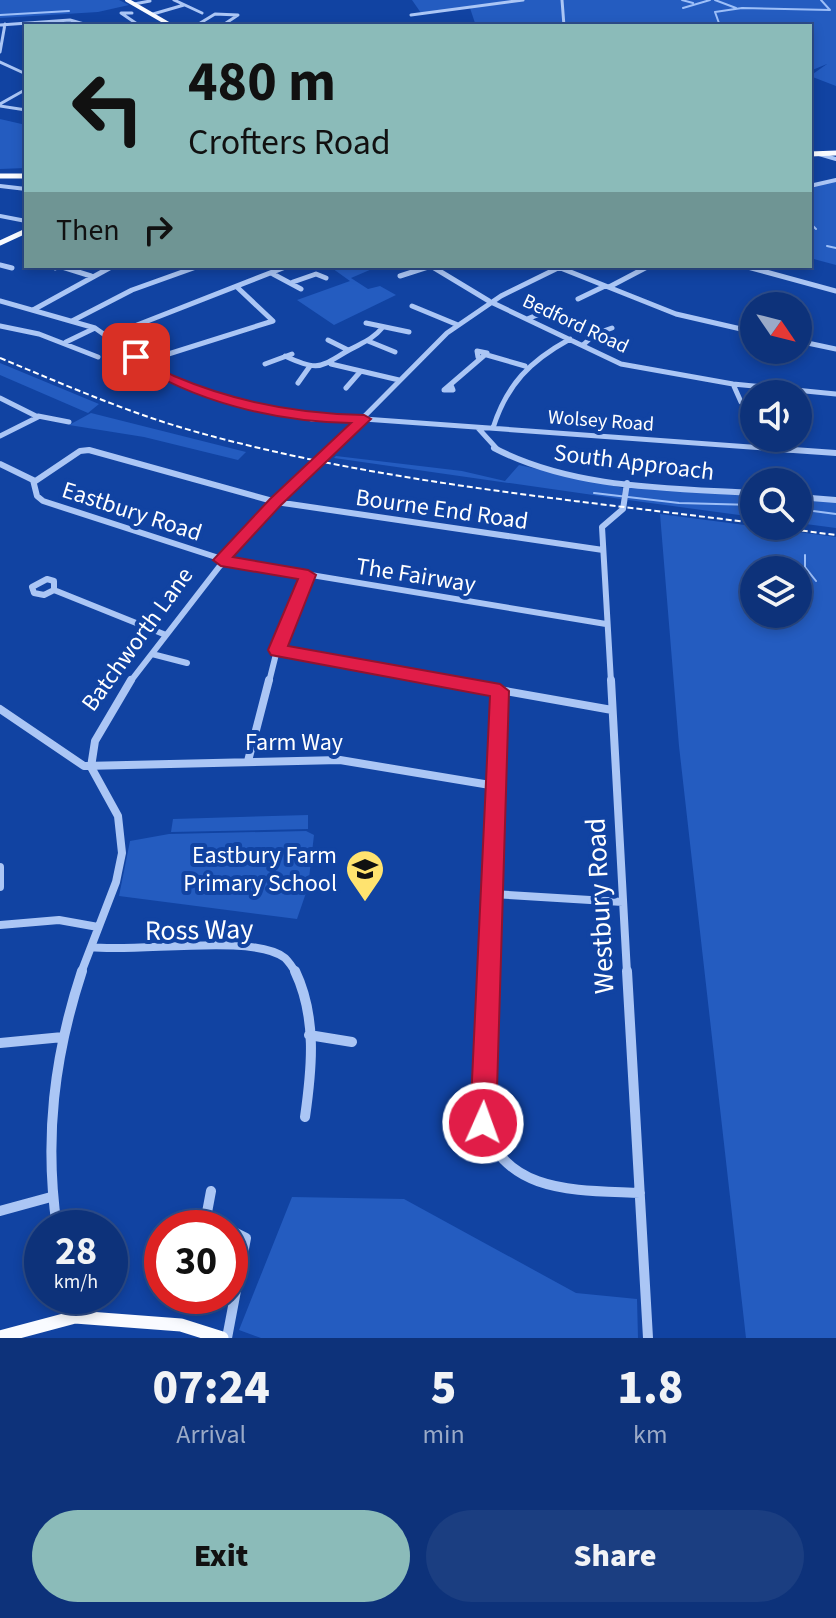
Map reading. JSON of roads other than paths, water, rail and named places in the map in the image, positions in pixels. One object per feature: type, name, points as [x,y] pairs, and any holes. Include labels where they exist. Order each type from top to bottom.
[{"type":"main road","points":[[127,0],[169,24]]},
{"type":"main road","points":[[812,154],[836,156]]},
{"type":"main road","points":[[0,176],[24,176]]},
{"type":"main road","points":[[0,243],[24,232]]},
{"type":"main road","points":[[0,1337],[75,1317],[181,1325],[224,1338]]},
{"type":"street","points":[[174,0],[202,13]]},
{"type":"street","points":[[411,15],[523,0]]},
{"type":"street","points":[[562,0],[560,8],[564,24]]},
{"type":"street","points":[[134,4],[150,1]]},
{"type":"street","points":[[136,20],[184,5]]},
{"type":"street","points":[[132,13],[121,13],[139,24]]},
{"type":"street","points":[[196,24],[216,13],[238,15],[226,23]]},
{"type":"street","points":[[0,52],[3,25],[70,20],[85,24]]},
{"type":"street","points":[[0,62],[24,73]]},
{"type":"street","points":[[0,105],[23,91]]},
{"type":"street","points":[[0,105],[24,110]]},
{"type":"street","points":[[814,185],[836,180]]},
{"type":"street","points":[[0,186],[24,189]]},
{"type":"street","points":[[0,216],[24,221]]},
{"type":"street","points":[[0,265],[12,268]]},
{"type":"street","points":[[65,268],[91,277]]},
{"type":"street","points":[[33,310],[109,268]]},
{"type":"street","points":[[72,321],[132,290],[193,268]]},
{"type":"street","points":[[109,336],[284,268]]},
{"type":"street","points":[[400,276],[425,268]]},
{"type":"street","name":"Bedford Road","points":[[434,268],[492,303],[621,364],[733,384],[836,394]]},
{"type":"street","name":"Batchworth Lane","points":[[91,767],[90,750],[96,734],[122,690],[222,560],[276,502],[458,325],[558,268]]},
{"type":"street","points":[[562,268],[680,315],[740,329]]},
{"type":"street","points":[[578,299],[645,268]]},
{"type":"street","points":[[751,268],[836,291]]},
{"type":"street","points":[[273,274],[301,289]]},
{"type":"street","points":[[293,282],[316,274],[326,278]]},
{"type":"street","points":[[143,362],[273,321],[238,288]]},
{"type":"street","name":"Wolsey Road","points":[[2,303],[95,328],[167,378],[248,405],[312,419],[364,419],[740,446]]},
{"type":"street","points":[[412,306],[458,325]]},
{"type":"street","points":[[527,319],[550,310]]},
{"type":"street","points":[[366,323],[409,332]]},
{"type":"street","points":[[0,326],[66,342],[98,357]]},
{"type":"street","points":[[331,364],[348,350],[368,341],[383,327]]},
{"type":"street","points":[[66,342],[95,328]]},
{"type":"street","points":[[583,345],[595,334],[612,328]]},
{"type":"street","points":[[493,428],[503,399],[525,366],[570,339]]},
{"type":"street","points":[[328,340],[348,350]]},
{"type":"street","points":[[368,341],[395,352]]},
{"type":"street","points":[[812,344],[836,349]]},
{"type":"street","points":[[265,364],[292,354]]},
{"type":"street","points":[[451,385],[478,357],[487,355],[525,366]]},
{"type":"street","points":[[285,356],[310,366],[331,364],[399,380]]},
{"type":"street","points":[[298,383],[310,366]]},
{"type":"street","points":[[346,388],[360,372]]},
{"type":"street","points":[[733,384],[740,400]]},
{"type":"street","points":[[0,398],[38,416],[69,422]]},
{"type":"street","points":[[0,436],[38,416]]},
{"type":"street","name":"South Approach","points":[[478,428],[492,445],[524,465],[565,476],[740,492]]},
{"type":"street","name":"Bourne End Road","points":[[34,482],[80,451],[89,450],[276,502],[603,550]]},
{"type":"street","name":"Wolsey Road","points":[[812,451],[836,453]]},
{"type":"street","name":"Eastbury Road","points":[[0,464],[34,482],[37,496],[43,501],[222,560]]},
{"type":"street","name":"Westbury Road","points":[[627,483],[621,513],[602,526],[648,1338]]},
{"type":"street","points":[[812,498],[836,500]]},
{"type":"street","name":"The Fairway","points":[[222,560],[606,624]]},
{"type":"street","points":[[248,761],[277,650],[308,575]]},
{"type":"street","points":[[54,590],[166,635]]},
{"type":"street","points":[[277,650],[612,710]]},
{"type":"street","points":[[152,654],[187,663]]},
{"type":"street","points":[[500,691],[483,1123],[489,1147],[512,1170],[540,1183],[640,1193]]},
{"type":"street","points":[[0,709],[55,743],[82,766],[91,767],[112,795],[122,837],[117,879],[91,947],[63,1037],[48,1136],[54,1210]]},
{"type":"street","name":"Farm Way","points":[[91,767],[340,760],[496,786]]},
{"type":"street","points":[[0,867],[0,887]]},
{"type":"street","points":[[492,894],[623,902]]},
{"type":"street","points":[[0,925],[59,920],[98,927]]},
{"type":"street","name":"Ross Way","points":[[91,947],[118,952],[240,947],[280,954],[305,986],[309,1035],[305,1117]]},
{"type":"street","points":[[309,1035],[352,1042]]},
{"type":"street","points":[[0,1043],[63,1037]]},
{"type":"street","points":[[207,1210],[211,1191]]},
{"type":"street","points":[[0,1211],[51,1197]]},
{"type":"street","points":[[224,1338],[229,1314]]},
{"type":"waterway","points":[[682,0],[693,3]]},
{"type":"waterway","points":[[683,8],[710,0]]},
{"type":"waterway","points":[[715,0],[736,8]]},
{"type":"waterway","points":[[719,24],[715,12],[742,8],[830,10],[821,0]]},
{"type":"waterway","points":[[0,15],[69,11]]},
{"type":"waterway","points":[[812,225],[816,229]]},
{"type":"waterway","points":[[827,246],[836,248]]},
{"type":"waterway","points":[[594,493],[679,503],[740,505]]},
{"type":"waterway","points":[[812,511],[836,514]]},
{"type":"waterway","points":[[805,555],[805,567],[816,581]]},
{"type":"railway","points":[[0,358],[143,415],[262,449],[331,464],[471,487],[740,521]]},
{"type":"railway","points":[[812,532],[836,535]]},
{"type":"place","name":"Eastbury Farm Primary School","points":[[365,903]]}]
